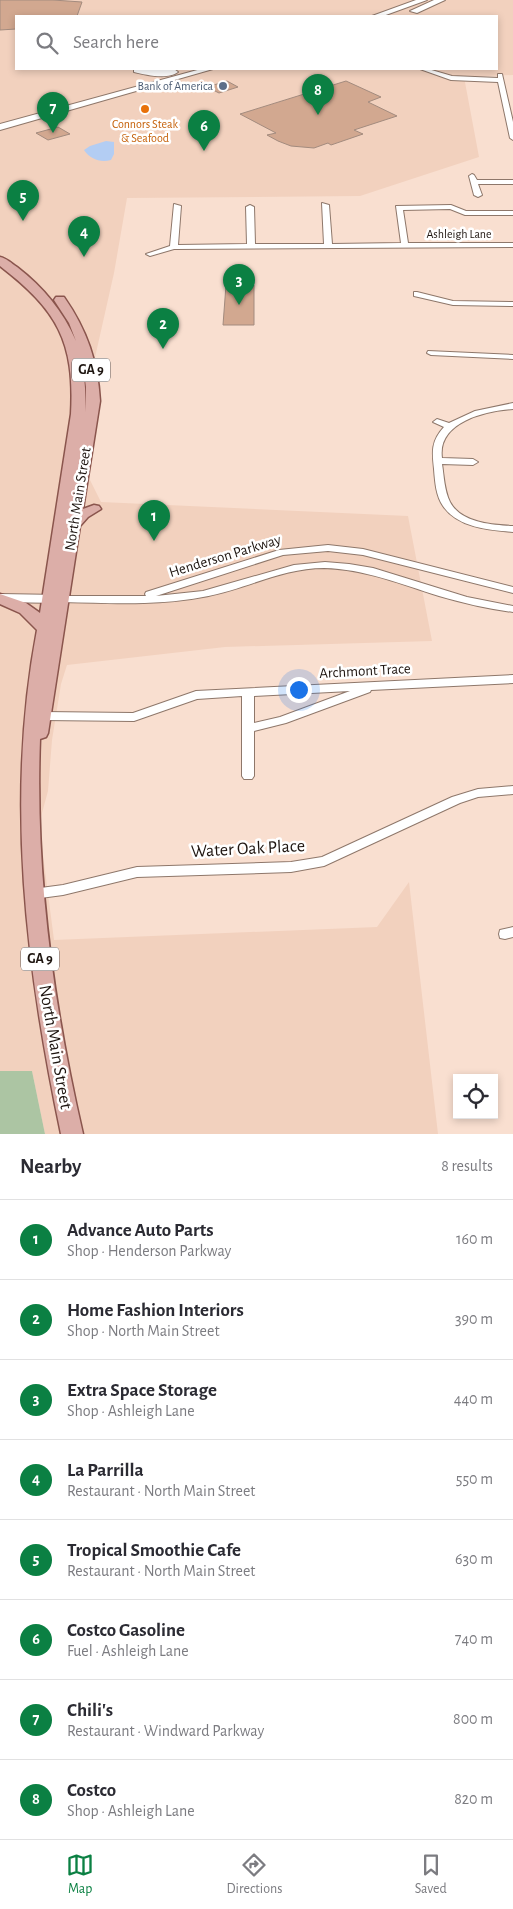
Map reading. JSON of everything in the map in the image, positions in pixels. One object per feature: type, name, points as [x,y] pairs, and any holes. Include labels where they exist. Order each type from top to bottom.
[{"type":"main road","points":[[379,15],[423,0]]},
{"type":"main road","points":[[402,15],[441,0]]},
{"type":"main road","points":[[137,70],[156,73],[180,72]]},
{"type":"main road","points":[[0,121],[187,70]]},
{"type":"main road","points":[[0,127],[205,70]]},
{"type":"main road","name":"North Main Street","points":[[0,250],[41,280],[60,299],[78,328],[86,350],[92,378],[93,401],[74,524],[56,598],[45,630],[32,717],[33,894],[47,1008],[72,1134]]},
{"type":"main road","name":"North Main Street","points":[[0,260],[29,282],[52,305],[71,343],[78,369],[80,386],[43,716],[31,781]]},
{"type":"main road","points":[[74,524],[83,514],[94,509]]},
{"type":"main road","points":[[0,599],[56,598]]},
{"type":"main road","points":[[0,599],[28,610],[45,630]]},
{"type":"street","points":[[426,70],[451,78],[500,77],[513,138]]},
{"type":"street","points":[[478,195],[473,179],[513,182]]},
{"type":"street","points":[[325,205],[328,246]]},
{"type":"street","points":[[174,247],[177,206]]},
{"type":"street","points":[[250,207],[251,246]]},
{"type":"street","name":"Ashleigh Lane","points":[[405,246],[399,208],[451,207],[465,213],[513,213]]},
{"type":"street","name":"Ashleigh Lane","points":[[150,254],[174,247],[513,245]]},
{"type":"street","points":[[417,294],[453,303],[513,304]]},
{"type":"street","points":[[431,354],[513,357]]},
{"type":"street","points":[[513,406],[493,409],[462,419],[449,426],[437,441],[443,497],[447,505],[455,513],[467,520],[484,526],[513,529]]},
{"type":"street","points":[[436,422],[449,426]]},
{"type":"street","points":[[438,462],[472,462]]},
{"type":"street","name":"Henderson Parkway","points":[[122,599],[158,592],[282,552],[328,548],[363,552],[513,590]]},
{"type":"street","name":"Henderson Parkway","points":[[56,598],[166,598],[202,594],[288,569],[323,565],[365,570],[460,600],[513,609]]},
{"type":"street","name":"Archmont Trace","points":[[43,716],[134,717],[196,694],[513,679]]},
{"type":"street","points":[[248,728],[282,720],[376,686]]},
{"type":"street","points":[[248,692],[248,776]]},
{"type":"street","name":"Water Oak Place","points":[[33,894],[63,890],[137,872],[291,867],[324,861],[456,800],[478,793],[513,790]]},
{"type":"shaded area","points":[[0,0],[513,0],[513,75],[464,77],[479,157],[360,196],[127,198],[114,273],[87,393],[80,460],[101,502],[408,516],[432,641],[225,647],[67,665],[61,684],[52,740],[48,791],[39,824],[54,940],[377,927],[409,882],[438,1134],[45,1134],[32,1071],[0,1071]]},
{"type":"green space","points":[[0,1071],[32,1071],[45,1134],[0,1134]]},
{"type":"water","points":[[106,141],[114,142],[114,154],[111,160],[96,160],[84,150],[90,146]]},
{"type":"building","points":[[0,0],[82,2],[77,15],[15,15],[15,29],[0,30]]},
{"type":"building","name":"Bank of America","points":[[227,81],[238,87],[219,93],[207,87]]},
{"type":"building","points":[[346,81],[381,97],[368,102],[397,116],[354,130],[363,134],[331,145],[328,143],[314,148],[291,146],[278,141],[267,135],[276,133],[240,114]]},
{"type":"building","points":[[58,127],[70,134],[48,140],[36,133]]},
{"type":"building","points":[[226,285],[254,285],[254,325],[223,325]]},
{"type":"place","name":"Bank of America","points":[[223,86]]},
{"type":"place","name":"Connors Steak & Seafood","points":[[145,109]]},
{"type":"place","name":"Costco","points":[[318,115]]},
{"type":"place","name":"Chili's","points":[[53,133]]},
{"type":"place","name":"Costco Gasoline","points":[[204,151]]},
{"type":"place","name":"Tropical Smoothie Cafe","points":[[23,221]]},
{"type":"place","name":"La Parrilla","points":[[84,257]]},
{"type":"place","name":"Extra Space Storage","points":[[239,305]]},
{"type":"place","name":"Home Fashion Interiors","points":[[163,349]]},
{"type":"place","name":"Advance Auto Parts","points":[[154,541]]}]
